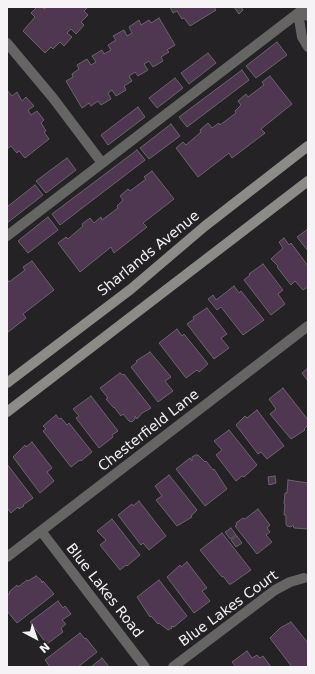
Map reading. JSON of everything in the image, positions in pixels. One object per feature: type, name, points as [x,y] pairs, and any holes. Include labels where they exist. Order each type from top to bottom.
[{"type":"main road","name":"Sharlands Avenue","points":[[7,383],[131,289],[205,226],[308,146]]},
{"type":"main road","points":[[7,412],[308,181]]},
{"type":"street","points":[[7,236],[306,7]]},
{"type":"street","points":[[298,13],[308,16]]},
{"type":"street","points":[[298,13],[302,37],[308,46]]},
{"type":"street","points":[[7,43],[53,98],[102,163]]},
{"type":"street","name":"Chesterfield Lane","points":[[7,557],[308,326]]},
{"type":"street","name":"Blue Lakes Road","points":[[41,531],[145,667]]},
{"type":"street","name":"Blue Lakes Court","points":[[173,667],[275,590],[290,582],[304,578]]},
{"type":"building","points":[[37,7],[43,7],[44,9],[47,7],[88,7],[84,11],[88,15],[81,22],[84,25],[76,34],[71,29],[67,33],[72,37],[64,46],[60,42],[53,49],[51,47],[45,53],[23,31],[35,17],[31,13]]},
{"type":"building","points":[[170,7],[214,7],[216,10],[190,26],[184,18],[182,19],[177,11],[173,13]]},
{"type":"building","points":[[234,7],[241,7],[243,10],[239,14]]},
{"type":"building","points":[[159,18],[175,45],[167,50],[169,52],[161,57],[163,61],[153,67],[149,61],[144,64],[148,70],[138,76],[135,72],[129,76],[132,81],[124,86],[126,90],[116,96],[112,90],[108,93],[111,99],[101,105],[98,101],[91,106],[89,103],[82,108],[66,81],[73,77],[72,74],[79,69],[77,65],[87,59],[91,65],[96,62],[92,56],[102,50],[104,54],[111,50],[108,45],[116,40],[113,36],[124,30],[127,36],[132,33],[129,27],[139,20],[141,25],[149,20],[151,23]]},
{"type":"building","points":[[277,42],[287,55],[256,78],[246,66]]},
{"type":"building","points":[[208,53],[216,63],[189,84],[181,73]]},
{"type":"building","points":[[242,70],[249,80],[187,127],[179,117]]},
{"type":"building","points":[[270,76],[292,104],[261,129],[265,133],[232,158],[229,153],[198,177],[176,148],[183,142],[186,145],[201,132],[200,130],[208,123],[212,128],[219,123],[220,125],[236,113],[235,111],[241,105],[238,101],[246,94],[248,97],[264,85],[262,82]]},
{"type":"building","points":[[175,78],[183,88],[157,108],[149,98]]},
{"type":"building","points":[[7,90],[12,96],[17,92],[22,101],[26,97],[34,106],[28,110],[31,115],[37,111],[44,120],[41,123],[46,131],[44,132],[49,139],[25,158],[19,151],[17,153],[11,146],[7,149]]},
{"type":"building","points":[[138,107],[145,117],[108,145],[101,135]]},
{"type":"building","points":[[171,124],[180,136],[149,159],[140,148]]},
{"type":"building","points":[[137,150],[145,160],[60,225],[52,214]]},
{"type":"building","points":[[67,158],[76,170],[46,193],[36,181]]},
{"type":"building","points":[[152,171],[174,199],[143,223],[147,227],[114,253],[111,247],[80,272],[58,243],[66,237],[68,239],[90,218],[94,223],[101,217],[102,220],[118,208],[117,206],[123,200],[120,196],[128,189],[130,191],[146,179],[144,177]]},
{"type":"building","points":[[35,185],[43,195],[7,223],[7,207]]},
{"type":"building","points":[[48,217],[58,230],[28,253],[18,241]]},
{"type":"building","points":[[308,229],[308,251],[297,237]]},
{"type":"building","points":[[284,238],[289,245],[291,243],[308,266],[308,287],[303,290],[295,281],[291,285],[277,267],[278,266],[271,259],[283,248],[279,242]]},
{"type":"building","points":[[32,261],[54,290],[23,314],[26,318],[7,333],[7,279],[9,282],[25,270],[23,267]]},
{"type":"building","points":[[263,264],[283,290],[278,294],[285,304],[271,315],[244,280],[250,275],[249,274]]},
{"type":"building","points":[[234,286],[239,293],[241,291],[264,320],[243,335],[221,307],[217,310],[208,299],[213,295],[216,300]]},
{"type":"building","points":[[207,308],[227,334],[221,338],[229,348],[214,359],[187,324],[194,319],[193,317]]},
{"type":"building","points":[[177,329],[182,336],[184,334],[208,364],[199,372],[197,370],[186,378],[159,343]]},
{"type":"building","points":[[150,352],[171,377],[165,381],[173,391],[158,402],[131,367],[137,362],[136,361]]},
{"type":"building","points":[[308,368],[308,381],[302,373]]},
{"type":"building","points":[[120,373],[123,375],[124,374],[151,408],[142,413],[137,419],[135,416],[135,419],[132,422],[129,421],[123,414],[121,416],[106,399],[108,398],[100,388]]},
{"type":"building","points":[[283,388],[308,420],[308,425],[304,429],[305,430],[291,439],[270,414],[276,409],[269,399]]},
{"type":"building","points":[[91,396],[118,431],[99,448],[76,418],[79,416],[73,409]]},
{"type":"building","points":[[257,410],[284,446],[267,459],[261,452],[258,454],[236,425],[245,416],[247,418]]},
{"type":"building","points":[[56,415],[67,425],[69,423],[92,452],[71,467],[43,431],[46,429],[43,426]]},
{"type":"building","points":[[229,430],[257,465],[244,477],[242,476],[236,481],[216,455],[222,450],[214,441]]},
{"type":"building","points":[[32,442],[52,468],[47,472],[54,481],[40,493],[13,457],[25,445],[26,447]]},
{"type":"building","points":[[198,455],[205,462],[206,461],[213,470],[214,469],[227,489],[205,506],[176,469],[190,458],[192,461],[192,457]]},
{"type":"building","points":[[7,464],[33,498],[23,505],[24,506],[19,509],[18,507],[11,513],[7,508]]},
{"type":"building","points":[[169,475],[197,510],[191,516],[192,517],[177,526],[156,500],[162,496],[155,486]]},
{"type":"building","points":[[275,476],[276,483],[269,485],[268,477]]},
{"type":"building","points":[[288,480],[308,483],[308,529],[294,528],[293,525],[291,527],[287,526],[286,524],[284,504]]},
{"type":"building","points":[[139,501],[166,536],[149,550],[143,543],[141,545],[118,515],[132,504],[133,506]]},
{"type":"building","points":[[258,509],[270,525],[267,528],[270,532],[266,535],[272,542],[257,554],[235,526],[237,525],[236,523],[243,518],[245,519]]},
{"type":"building","points":[[112,519],[140,555],[120,570],[100,545],[106,540],[97,531]]},
{"type":"building","points":[[231,528],[236,535],[230,539],[225,532]]},
{"type":"building","points":[[222,533],[251,570],[231,584],[229,584],[223,576],[222,577],[200,550]]},
{"type":"building","points":[[237,536],[242,543],[236,547],[231,540]]},
{"type":"building","points":[[187,562],[207,588],[202,591],[210,601],[194,613],[167,577],[180,565],[181,567]]},
{"type":"building","points":[[36,576],[42,583],[43,581],[54,594],[17,623],[7,611],[7,595],[17,585],[18,587],[27,580],[28,581]]},
{"type":"building","points":[[159,580],[187,616],[174,627],[171,626],[172,628],[168,630],[159,623],[158,624],[151,616],[150,617],[137,597]]},
{"type":"building","points":[[58,601],[63,608],[65,606],[71,614],[62,620],[66,624],[61,628],[63,632],[47,644],[30,622]]},
{"type":"building","points":[[291,622],[308,643],[308,667],[292,667],[270,638],[280,628]]},
{"type":"building","points":[[80,633],[97,652],[78,667],[50,667],[45,660]]},
{"type":"building","points":[[247,651],[252,658],[257,655],[260,658],[263,656],[271,667],[236,667],[232,662]]},
{"type":"building","points":[[102,658],[109,667],[91,667]]}]
